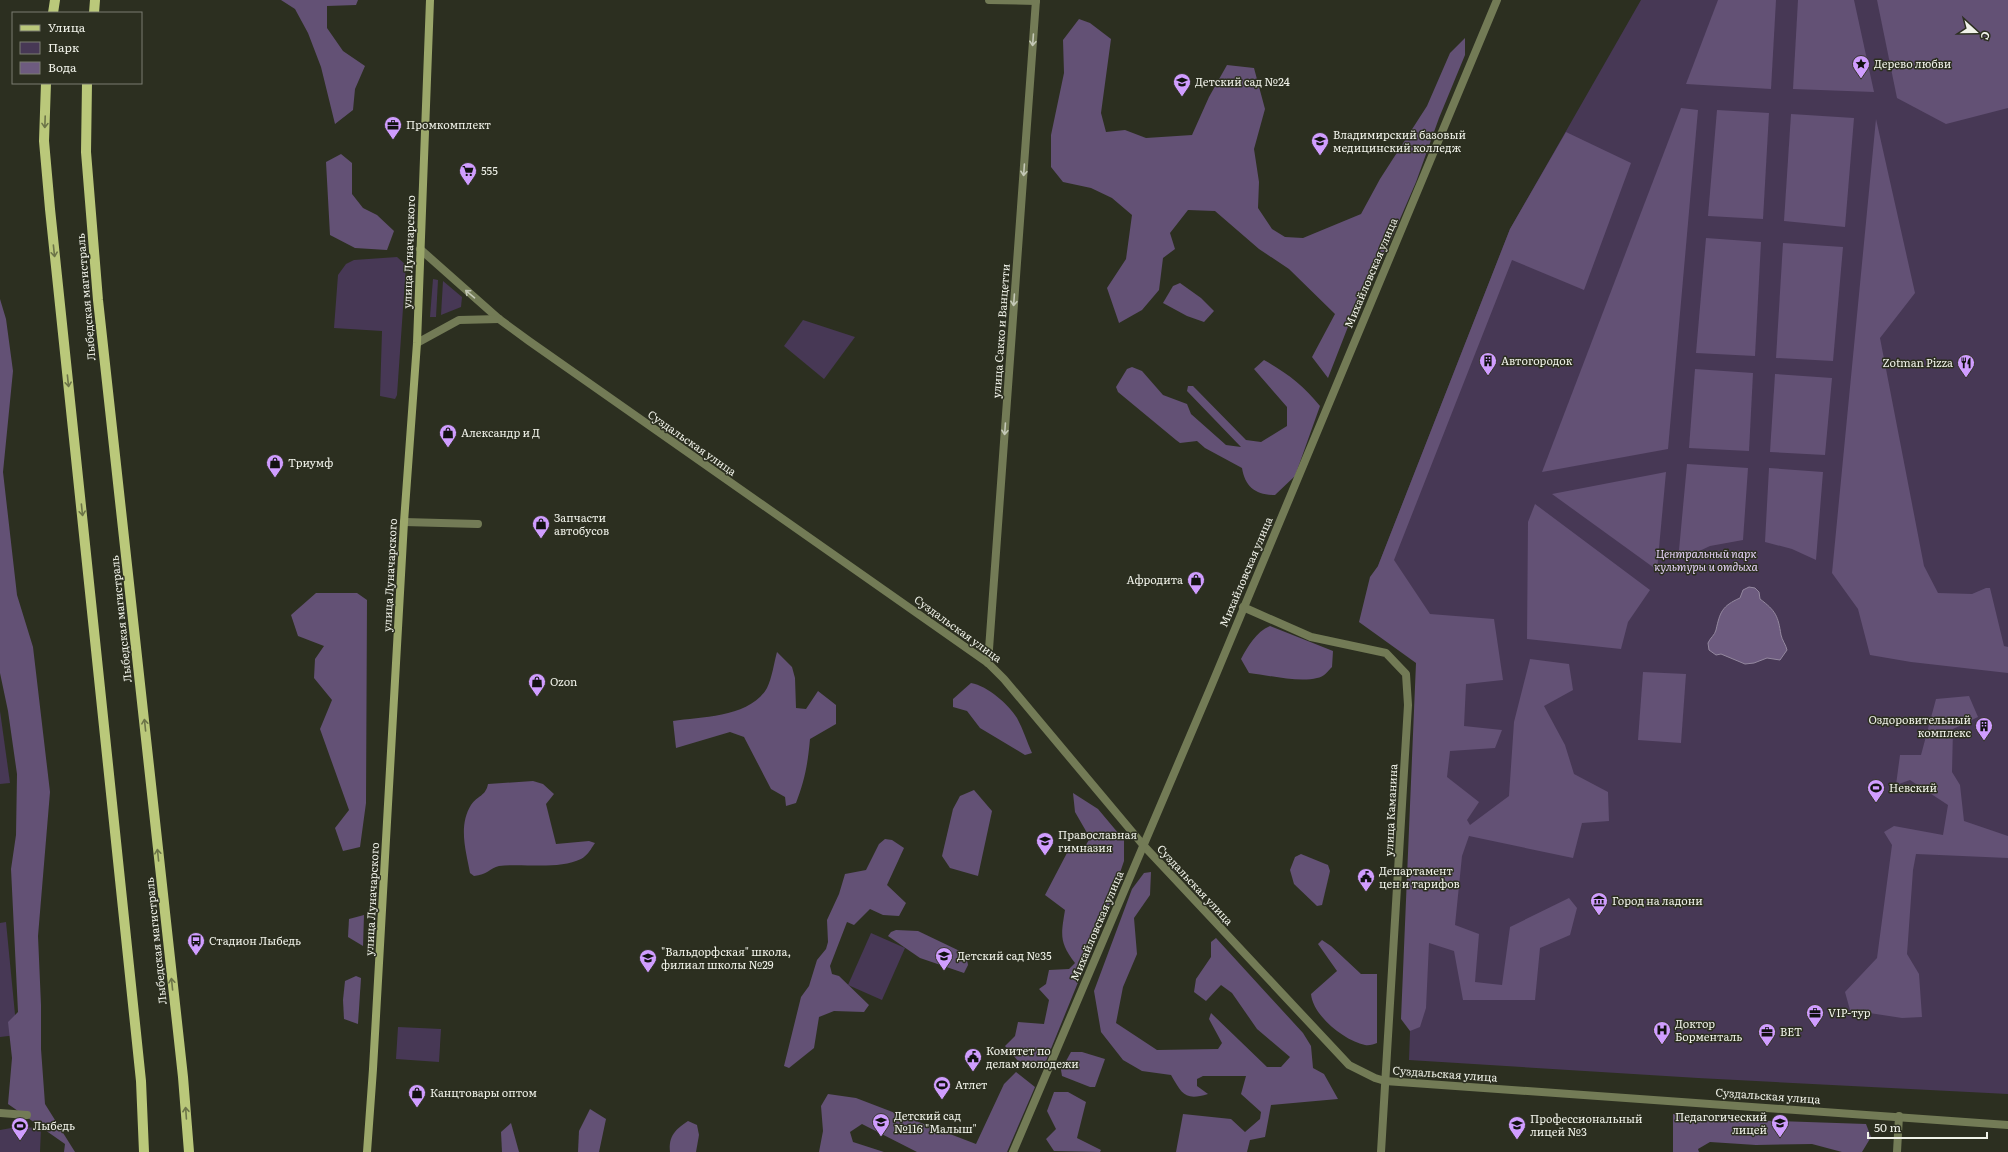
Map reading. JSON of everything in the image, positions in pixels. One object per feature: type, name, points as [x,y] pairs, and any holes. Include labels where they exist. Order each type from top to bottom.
[{"type":"main road","points":[[53,12],[55,0]]},
{"type":"main road","points":[[94,12],[96,0]]},
{"type":"main road","name":"улица Луначарского","points":[[367,1152],[404,522],[417,343],[430,0]]},
{"type":"main road","points":[[46,84],[44,141],[50,209],[141,1081],[144,1152]]},
{"type":"main road","name":"Лыбедская магистраль","points":[[87,84],[86,152],[98,300],[183,1076],[188,1152]]},
{"type":"street","points":[[989,0],[1036,1]]},
{"type":"street","name":"Михайловская улица","points":[[1013,1152],[1144,846],[1497,0]]},
{"type":"street","name":"улица Сакко и Ванцетти","points":[[988,663],[1036,1]]},
{"type":"street","name":"Суздальская улица","points":[[420,249],[499,319],[988,663],[1004,679],[1144,846],[1349,1065],[1375,1078],[1385,1081],[1899,1116],[2008,1125]]},
{"type":"street","points":[[417,343],[459,320],[499,319]]},
{"type":"street","points":[[404,522],[478,524]]},
{"type":"street","name":"улица Каманина","points":[[1243,607],[1311,637],[1386,653],[1406,674],[1408,705],[1381,1152]]},
{"type":"street","points":[[0,1113],[27,1115]]},
{"type":"street","points":[[1897,1152],[1899,1116]]},
{"type":"green space","name":"Центральный парк культуры и отдыха","points":[[1641,0],[2008,0],[2008,1094],[1698,1078],[1409,1060],[1423,671],[1378,566],[1510,229]]},
{"type":"green space","points":[[397,257],[406,265],[397,395],[395,399],[380,396],[382,331],[334,328],[338,275],[346,264],[354,260]]},
{"type":"green space","points":[[433,279],[438,280],[436,317],[430,317]]},
{"type":"green space","points":[[443,281],[462,297],[461,307],[441,315]]},
{"type":"green space","points":[[803,320],[855,337],[824,379],[784,346]]},
{"type":"green space","points":[[0,711],[10,783],[0,784]]},
{"type":"green space","points":[[6,922],[17,1035],[0,1037],[0,923]]},
{"type":"green space","points":[[871,933],[905,948],[882,1000],[848,985]]},
{"type":"green space","points":[[398,1027],[441,1029],[439,1062],[396,1059]]},
{"type":"green space","name":"Лыбедь","points":[[17,1127],[41,1128],[40,1152],[0,1152],[0,1130]]},
{"type":"shaded area","points":[[281,0],[358,0],[356,5],[327,6],[327,28],[343,51],[365,66],[355,89],[353,110],[335,124],[321,67],[308,33],[295,9]]},
{"type":"shaded area","points":[[1718,0],[1776,0],[1771,89],[1686,84]]},
{"type":"shaded area","points":[[1798,0],[1854,0],[1874,92],[1793,89]]},
{"type":"shaded area","points":[[1877,0],[2008,0],[2008,108],[1946,124],[1897,98]]},
{"type":"shaded area","points":[[1079,19],[1090,23],[1111,39],[1101,113],[1106,132],[1125,130],[1146,138],[1192,135],[1209,97],[1227,65],[1254,68],[1265,109],[1254,149],[1259,182],[1258,208],[1272,229],[1285,237],[1303,238],[1361,214],[1380,179],[1427,106],[1450,53],[1465,38],[1465,55],[1439,118],[1416,182],[1384,256],[1351,319],[1328,378],[1312,357],[1335,314],[1289,269],[1259,249],[1215,211],[1188,210],[1170,233],[1175,249],[1163,258],[1159,290],[1142,310],[1119,323],[1107,288],[1126,259],[1132,215],[1112,198],[1091,188],[1063,182],[1051,167],[1051,135],[1064,73],[1063,40]]},
{"type":"shaded area","points":[[1681,108],[1698,110],[1668,449],[1542,472]]},
{"type":"shaded area","points":[[1717,110],[1769,113],[1763,219],[1708,216]]},
{"type":"shaded area","points":[[1791,114],[1854,118],[1845,227],[1784,221]]},
{"type":"shaded area","points":[[1876,119],[1915,293],[1880,338],[1924,566],[1938,593],[1972,594],[1986,588],[1990,588],[2004,646],[2008,647],[2008,673],[1911,662],[1870,655],[1858,609],[1832,573]]},
{"type":"shaded area","points":[[1566,132],[1631,163],[1584,290],[1512,260],[1394,560],[1430,614],[1494,619],[1503,680],[1466,684],[1464,726],[1502,730],[1495,748],[1450,751],[1447,777],[1479,802],[1467,820],[1470,825],[1509,796],[1514,722],[1530,659],[1569,664],[1573,690],[1544,706],[1565,745],[1574,774],[1608,792],[1609,821],[1582,823],[1573,858],[1469,836],[1462,856],[1455,925],[1479,934],[1475,982],[1502,985],[1510,927],[1569,898],[1577,908],[1570,935],[1540,948],[1535,1000],[1463,1000],[1454,951],[1429,943],[1426,1008],[1420,1027],[1410,1031],[1401,1019],[1416,663],[1359,622],[1370,577],[1378,566],[1510,229]]},
{"type":"shaded area","points":[[341,154],[352,163],[352,194],[363,208],[377,215],[394,231],[387,250],[355,248],[330,235],[326,162]]},
{"type":"shaded area","points":[[1706,238],[1761,242],[1755,356],[1696,353]]},
{"type":"shaded area","points":[[1783,243],[1843,247],[1833,361],[1776,358]]},
{"type":"shaded area","points":[[1180,283],[1201,298],[1214,311],[1204,322],[1187,316],[1163,303],[1173,286]]},
{"type":"shaded area","points":[[0,299],[6,319],[13,371],[3,472],[17,595],[33,647],[50,792],[38,936],[41,1049],[45,1104],[75,1152],[64,1152],[65,1144],[8,1104],[12,1058],[8,1022],[18,1012],[11,869],[16,835],[17,774],[8,711],[0,673]]},
{"type":"shaded area","points":[[1264,360],[1294,380],[1320,406],[1295,476],[1275,495],[1268,495],[1252,489],[1246,480],[1242,468],[1205,448],[1197,441],[1180,443],[1118,392],[1116,387],[1127,369],[1132,367],[1142,371],[1163,395],[1187,404],[1191,414],[1226,445],[1241,447],[1187,391],[1188,386],[1193,386],[1246,440],[1261,442],[1287,426],[1287,407],[1254,369]]},
{"type":"shaded area","points":[[1695,369],[1753,373],[1749,451],[1689,448]]},
{"type":"shaded area","points":[[1775,374],[1832,378],[1825,455],[1770,452]]},
{"type":"shaded area","points":[[1687,464],[1748,468],[1743,540],[1710,546],[1678,561]]},
{"type":"shaded area","points":[[1769,468],[1823,472],[1816,560],[1792,549],[1765,542]]},
{"type":"shaded area","points":[[1666,472],[1657,570],[1552,494]]},
{"type":"shaded area","points":[[1535,504],[1650,590],[1628,622],[1621,649],[1527,639],[1528,522]]},
{"type":"shaded area","points":[[316,593],[357,593],[367,600],[366,803],[360,847],[343,851],[335,828],[349,810],[320,729],[332,700],[314,678],[315,659],[324,646],[298,636],[291,615]]},
{"type":"shaded area","points":[[1270,626],[1333,651],[1332,667],[1322,676],[1301,680],[1249,673],[1241,659],[1257,636]]},
{"type":"shaded area","points":[[777,652],[792,667],[795,678],[796,708],[806,709],[818,691],[836,705],[836,724],[810,739],[806,771],[802,787],[796,803],[786,806],[785,797],[771,789],[744,737],[730,732],[676,748],[673,721],[725,714],[750,705],[760,698],[767,688],[772,675]]},
{"type":"shaded area","points":[[1643,672],[1686,674],[1681,743],[1638,740]]},
{"type":"shaded area","points":[[971,683],[991,692],[1008,707],[1017,718],[1032,753],[1025,755],[980,728],[967,711],[953,707],[953,699]]},
{"type":"shaded area","points":[[1969,696],[1978,717],[1953,729],[1952,772],[1960,785],[1964,821],[2008,836],[2008,858],[1916,854],[1913,870],[1907,954],[1919,974],[1922,1017],[1902,1018],[1850,1010],[1845,992],[1877,958],[1892,845],[1884,832],[1894,826],[1943,835],[1948,805],[1910,780],[1896,785],[1900,755],[1921,755],[1936,699]]},
{"type":"shaded area","points":[[533,781],[543,784],[554,794],[546,804],[556,844],[589,841],[595,843],[585,856],[572,862],[551,865],[499,866],[474,876],[470,873],[464,839],[465,821],[471,805],[483,794],[488,784]]},
{"type":"shaded area","points":[[974,790],[992,811],[978,876],[950,868],[942,856],[953,809],[960,796]]},
{"type":"shaded area","points":[[1073,793],[1098,809],[1124,840],[1124,861],[1107,911],[1044,1066],[1018,1061],[1005,1046],[1015,1036],[1018,1022],[1044,1024],[1049,1000],[1039,989],[1046,984],[1049,970],[1069,969],[1075,963],[1066,949],[1062,938],[1065,910],[1045,895],[1068,851],[1083,850],[1090,838],[1075,812]]},
{"type":"shaded area","points":[[885,839],[892,840],[904,848],[887,885],[906,903],[899,916],[883,915],[870,909],[854,925],[847,922],[830,966],[832,974],[839,976],[869,1005],[864,1012],[834,1011],[819,1017],[814,1048],[789,1068],[784,1066],[801,997],[809,986],[817,960],[826,949],[828,942],[827,920],[839,894],[845,874],[866,870],[879,844]]},
{"type":"shaded area","points":[[1301,854],[1328,865],[1330,871],[1322,905],[1317,906],[1294,884],[1290,870],[1295,857]]},
{"type":"shaded area","points":[[1151,872],[1150,895],[1134,918],[1137,954],[1123,987],[1116,1023],[1157,1050],[1218,1049],[1222,1043],[1209,1019],[1211,1013],[1267,1067],[1281,1067],[1290,1057],[1257,1029],[1232,993],[1221,985],[1206,1001],[1194,992],[1196,979],[1211,957],[1211,942],[1216,938],[1303,1033],[1311,1046],[1313,1068],[1324,1074],[1338,1099],[1271,1105],[1265,1137],[1250,1140],[1247,1152],[1176,1152],[1183,1114],[1231,1119],[1245,1132],[1260,1119],[1261,1112],[1241,1094],[1246,1076],[1203,1076],[1197,1079],[1197,1086],[1208,1094],[1194,1097],[1189,1096],[1181,1091],[1171,1075],[1142,1071],[1123,1060],[1101,1032],[1094,991],[1132,889],[1144,873]]},
{"type":"shaded area","points":[[364,915],[363,946],[348,937],[349,919]]},
{"type":"shaded area","points":[[896,930],[918,931],[966,954],[968,965],[964,973],[920,958],[888,936],[891,932]]},
{"type":"shaded area","points":[[1322,940],[1331,946],[1361,974],[1377,974],[1377,1043],[1365,1045],[1357,1043],[1331,1026],[1317,1011],[1311,994],[1337,971],[1318,944]]},
{"type":"shaded area","points":[[356,976],[361,978],[358,1024],[344,1019],[343,1000],[345,981]]},
{"type":"shaded area","points":[[1071,1052],[1082,1052],[1105,1059],[1095,1087],[1090,1087],[1062,1076],[1061,1070]]},
{"type":"shaded area","points":[[1016,1072],[1035,1087],[1007,1152],[917,1152],[862,1124],[850,1132],[853,1142],[884,1152],[819,1152],[823,1131],[821,1106],[828,1094],[856,1098],[976,1144],[1004,1084]]},
{"type":"shaded area","points":[[1054,1092],[1068,1092],[1086,1102],[1077,1138],[1101,1150],[1100,1152],[1054,1151],[1046,1139],[1056,1129],[1047,1111]]},
{"type":"shaded area","points":[[590,1109],[606,1119],[599,1152],[578,1152],[579,1131]]},
{"type":"shaded area","name":"Педагогический лицей","points":[[1673,1114],[1744,1120],[1866,1124],[1871,1137],[1862,1152],[1842,1152],[1812,1144],[1756,1145],[1710,1142],[1698,1149],[1699,1152],[1673,1152]]},
{"type":"shaded area","points":[[688,1121],[697,1125],[699,1135],[696,1152],[670,1152],[670,1142],[672,1137],[680,1127]]},
{"type":"shaded area","points":[[511,1123],[519,1152],[502,1152],[501,1132]]},
{"type":"water","points":[[1749,587],[1755,588],[1759,592],[1760,599],[1770,607],[1777,618],[1787,650],[1780,660],[1767,658],[1754,663],[1745,664],[1721,654],[1716,655],[1709,650],[1708,643],[1715,632],[1723,610],[1729,604],[1740,598],[1743,590]]},
{"type":"place","name":"Дерево любви","points":[[1861,79]]},
{"type":"place","name":"Детский сад №24","points":[[1182,97]]},
{"type":"place","name":"Промкомплект","points":[[393,140]]},
{"type":"place","name":"Владимирский базовый медицинский колледж","points":[[1320,156]]},
{"type":"place","name":"555","points":[[468,186]]},
{"type":"place","name":"Автогородок","points":[[1488,376]]},
{"type":"place","name":"Zotman Pizza","points":[[1966,378]]},
{"type":"place","name":"Александр и Д","points":[[448,448]]},
{"type":"place","name":"Триумф","points":[[275,478]]},
{"type":"place","name":"Запчасти автобусов","points":[[541,539]]},
{"type":"place","name":"Афродита","points":[[1196,595]]},
{"type":"place","name":"Ozon","points":[[537,697]]},
{"type":"place","name":"Оздоровительный комплекс","points":[[1984,741]]},
{"type":"place","name":"Невский","points":[[1876,803]]},
{"type":"place","name":"Православная гимназия","points":[[1045,856]]},
{"type":"place","name":"Департамент цен и тарифов","points":[[1366,892]]},
{"type":"place","name":"Город на ладони","points":[[1599,916]]},
{"type":"place","name":"Стадион Лыбедь","points":[[196,956]]},
{"type":"place","name":"Детский сад №35","points":[[944,971]]},
{"type":"place","name":"\"Вальдорфская\" школа, филиал школы №29","points":[[648,973]]},
{"type":"place","name":"VIP-тур","points":[[1815,1028]]},
{"type":"place","name":"Доктор Борменталь","points":[[1662,1045]]},
{"type":"place","name":"BET","points":[[1767,1047]]},
{"type":"place","name":"Комитет по делам молодежи","points":[[973,1072]]},
{"type":"place","name":"Атлет","points":[[942,1100]]},
{"type":"place","name":"Канцтовары оптом","points":[[417,1108]]},
{"type":"place","name":"Детский сад №116 \"Малыш\"","points":[[881,1137]]},
{"type":"place","name":"Педагогический лицей","points":[[1780,1138]]},
{"type":"place","name":"Профессиональный лицей №3","points":[[1517,1140]]},
{"type":"place","name":"Лыбедь","points":[[20,1141]]}]
